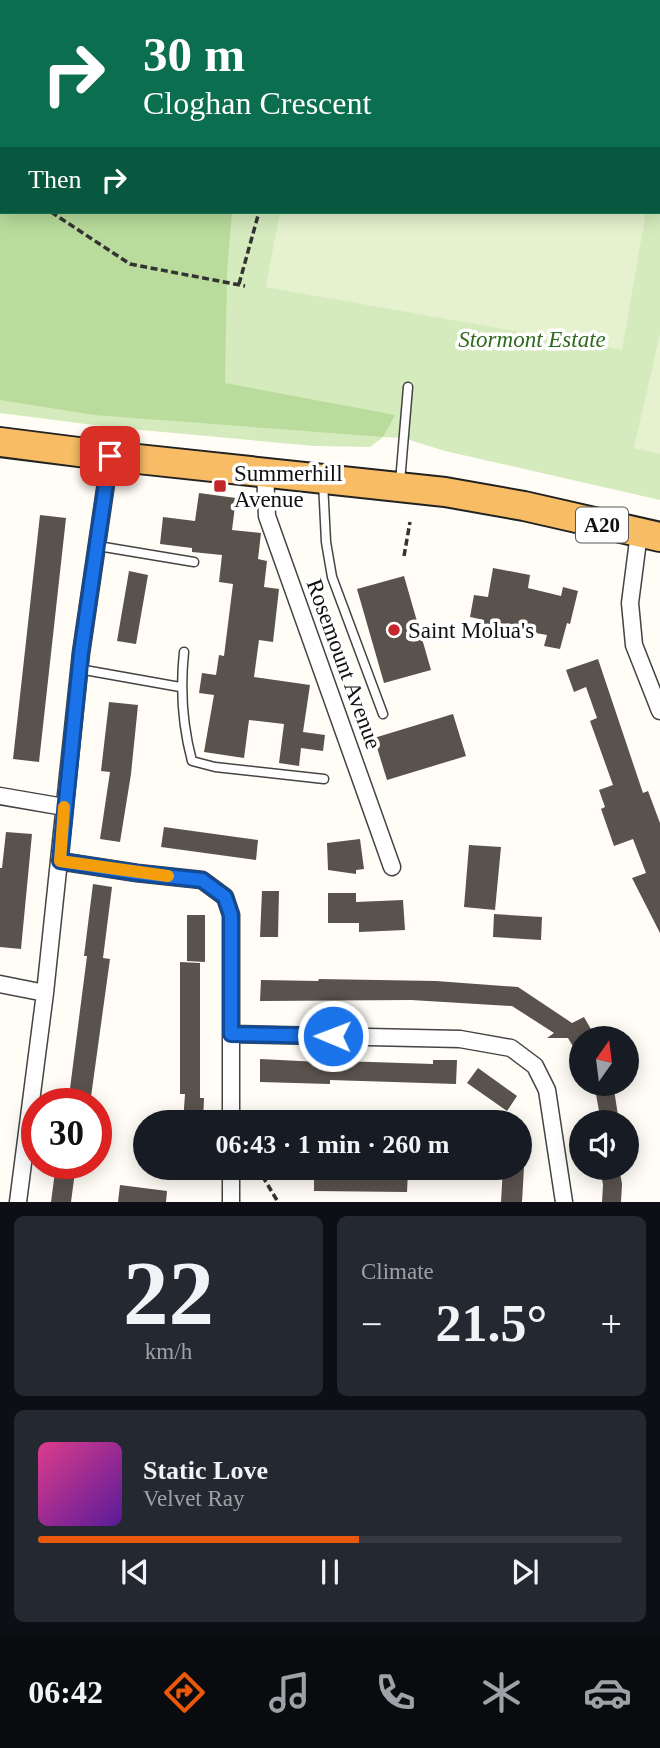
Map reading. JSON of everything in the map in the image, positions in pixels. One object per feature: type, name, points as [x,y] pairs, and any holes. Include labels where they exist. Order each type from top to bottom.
[{"type":"highway","name":"A20","points":[[0,442],[491,500],[649,535]]},
{"type":"street","points":[[18,1202],[45,993],[79,669],[110,456]]},
{"type":"street","name":"Rosemount Avenue","points":[[265,473],[267,516],[392,867]]},
{"type":"street","points":[[649,535],[630,603],[634,645],[660,711]]},
{"type":"street","points":[[0,796],[64,807]]},
{"type":"street","points":[[60,861],[202,880],[225,897],[231,915],[231,1110]]},
{"type":"street","points":[[0,985],[45,993]]},
{"type":"street","points":[[231,1034],[460,1039],[511,1048],[535,1066],[547,1090],[564,1202]]},
{"type":"street","points":[[231,1180],[231,1202]]},
{"type":"lane","points":[[399,488],[408,387]]},
{"type":"lane","points":[[323,480],[326,542],[332,577],[383,714]]},
{"type":"lane","points":[[98,546],[194,562]]},
{"type":"lane","points":[[184,652],[180,687],[183,720],[192,761],[215,767],[324,779]]},
{"type":"lane","points":[[79,669],[180,687]]},
{"type":"path","points":[[54,214],[130,264],[245,286]]},
{"type":"path","points":[[239,285],[258,214]]},
{"type":"path","points":[[404,556],[410,522]]},
{"type":"path","points":[[265,1180],[278,1202]]},
{"type":"green space","name":"Stormont Estate","points":[[0,214],[660,214],[660,500],[445,451],[403,438],[383,437],[370,447],[314,446],[109,427],[0,413]]},
{"type":"green space","points":[[0,214],[232,214],[227,272],[225,383],[395,415],[383,437],[94,415],[0,400]]},
{"type":"green space","points":[[280,214],[646,214],[622,350],[266,287]]},
{"type":"green space","points":[[660,334],[660,454],[634,448]]},
{"type":"building","points":[[199,493],[236,498],[232,530],[261,533],[258,559],[267,561],[264,587],[279,589],[273,642],[259,640],[254,677],[310,685],[303,732],[325,735],[323,751],[301,748],[299,766],[279,763],[284,724],[249,720],[244,758],[204,752],[214,695],[199,693],[202,673],[216,675],[219,655],[224,656],[233,584],[219,582],[222,555],[192,552],[192,548],[160,544],[163,517],[195,521]]},
{"type":"building","points":[[40,515],[66,518],[39,762],[13,759]]},
{"type":"building","points":[[493,568],[530,575],[528,588],[561,596],[563,587],[578,591],[570,624],[567,623],[560,649],[544,646],[547,635],[507,628],[505,638],[481,634],[484,620],[470,617],[474,595],[488,597]]},
{"type":"building","points":[[129,571],[148,575],[136,644],[117,641]]},
{"type":"building","name":"Saint Molua's","points":[[404,576],[431,670],[384,683],[357,589]]},
{"type":"building","points":[[598,659],[643,793],[648,791],[660,823],[660,933],[632,878],[646,873],[633,839],[614,846],[601,809],[605,807],[599,790],[613,785],[590,721],[597,718],[586,687],[574,692],[566,670]]},
{"type":"building","points":[[109,702],[138,705],[120,842],[100,839],[110,772],[101,771]]},
{"type":"building","points":[[453,714],[466,756],[387,780],[374,738]]},
{"type":"building","points":[[164,827],[258,840],[256,860],[161,847]]},
{"type":"building","points":[[6,832],[32,834],[21,949],[0,947],[0,868]]},
{"type":"building","points":[[360,839],[364,869],[356,870],[356,874],[328,870],[327,843]]},
{"type":"building","points":[[469,845],[501,847],[495,910],[464,907]]},
{"type":"building","points":[[93,884],[112,887],[103,958],[110,959],[92,1088],[70,1088],[87,956],[84,956]]},
{"type":"building","points":[[262,891],[279,891],[278,937],[260,937]]},
{"type":"building","points":[[328,893],[356,893],[356,902],[403,900],[405,930],[359,932],[359,923],[328,923]]},
{"type":"building","points":[[494,914],[542,917],[541,940],[493,937]]},
{"type":"building","points":[[187,915],[205,915],[205,962],[187,961]]},
{"type":"building","points":[[180,962],[200,963],[200,1098],[204,1098],[204,1110],[184,1110],[185,1094],[180,1094]]},
{"type":"building","points":[[261,980],[436,981],[518,987],[572,1023],[584,1017],[589,1026],[569,1026],[569,1040],[547,1038],[554,1033],[512,1006],[411,1000],[260,1001]]},
{"type":"building","points":[[260,1059],[433,1064],[433,1060],[457,1060],[456,1084],[330,1080],[330,1084],[260,1082]]},
{"type":"building","points":[[478,1068],[517,1096],[506,1110],[467,1083]]},
{"type":"building","points":[[596,1096],[615,1096],[617,1110],[599,1110]]},
{"type":"building","points":[[54,1179],[74,1179],[71,1202],[51,1202]]},
{"type":"building","points":[[314,1180],[408,1180],[407,1192],[314,1191]]},
{"type":"building","points":[[502,1180],[523,1180],[522,1202],[501,1202]]},
{"type":"building","points":[[602,1180],[621,1180],[621,1202],[602,1202]]},
{"type":"building","points":[[120,1185],[167,1191],[166,1202],[118,1202]]},
{"type":"slow traffic","points":[[64,807],[60,861],[168,876]]},
{"type":"place","name":"Summerhill Avenue","points":[[220,486]]},
{"type":"place","name":"Saint Molua's","points":[[394,630]]},
{"type":"route","points":[[110,456],[81,653],[60,861],[202,880],[225,897],[231,915],[231,1034],[333,1036]]}]
